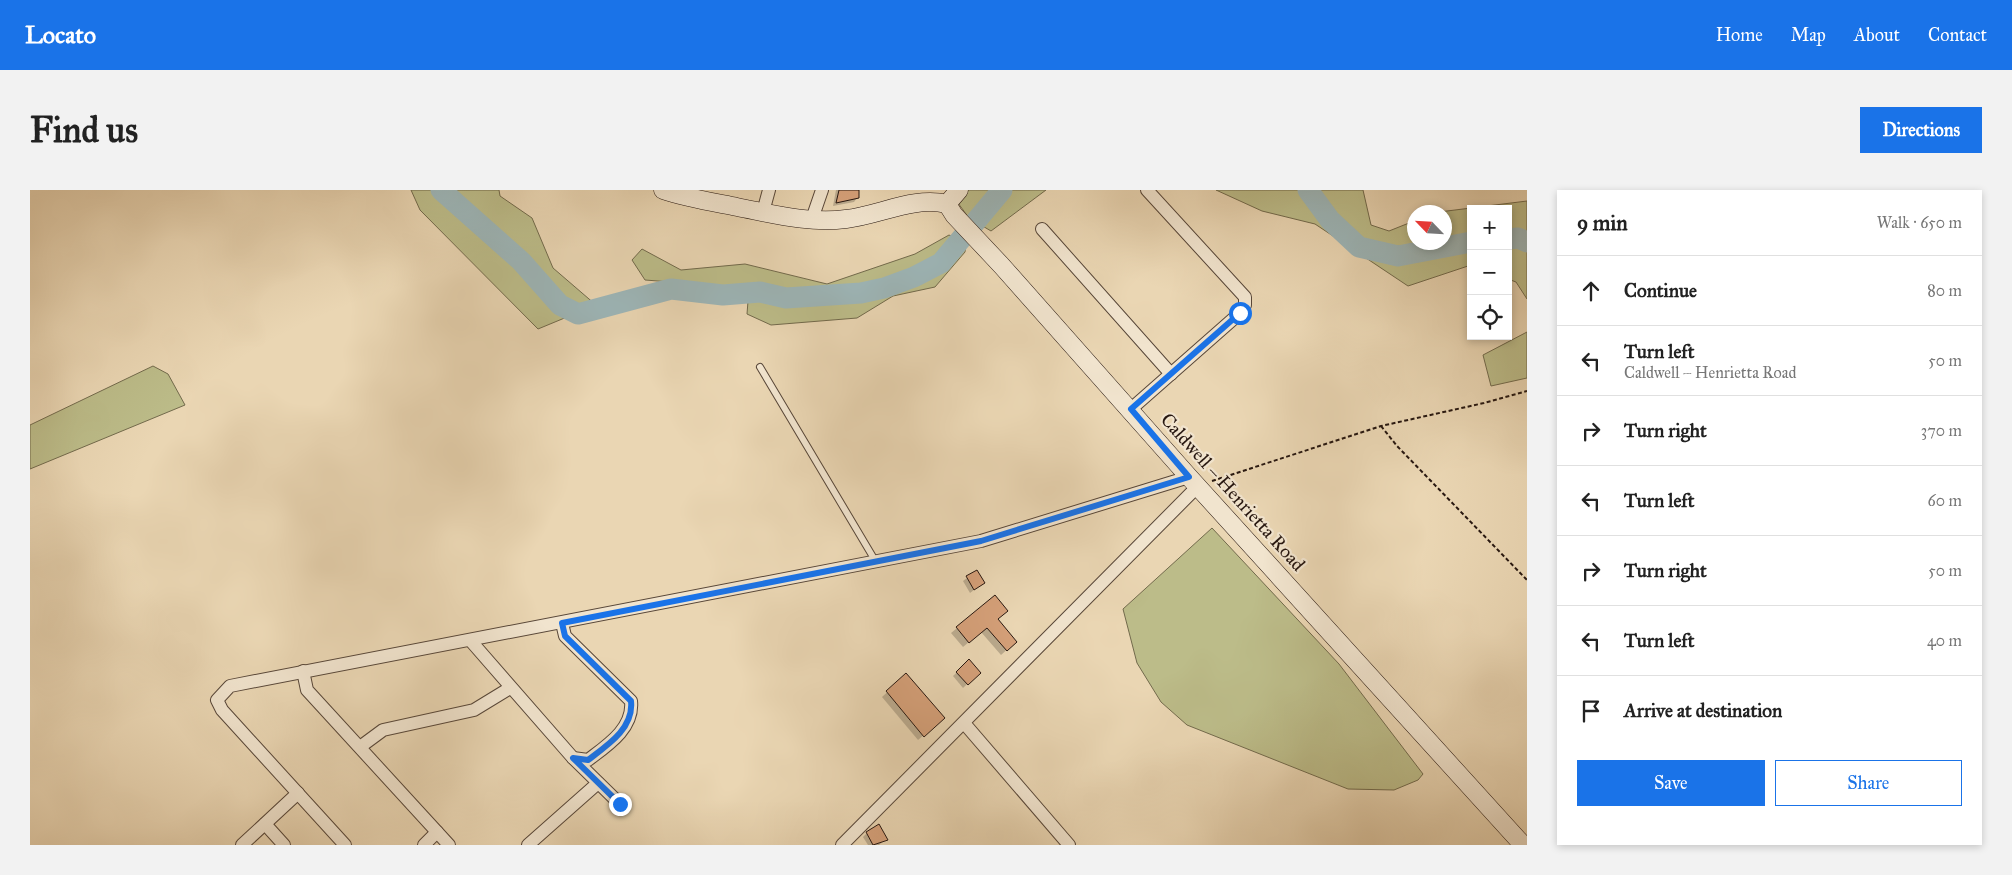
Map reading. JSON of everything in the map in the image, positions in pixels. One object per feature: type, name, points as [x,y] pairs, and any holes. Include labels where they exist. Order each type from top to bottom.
[{"type":"main road","points":[[672,192],[763,212],[812,220],[847,219],[915,203],[937,201],[951,209],[959,190]]},
{"type":"main road","name":"Caldwell – Henrietta Road","points":[[951,209],[1523,845]]},
{"type":"street","points":[[763,212],[769,190]]},
{"type":"street","points":[[812,220],[822,190]]},
{"type":"street","points":[[1131,409],[1240,313],[1245,305],[1244,296],[1147,190]]},
{"type":"street","points":[[1042,229],[1171,374]]},
{"type":"street","points":[[345,845],[222,710],[217,700],[230,686],[981,541],[1194,481]]},
{"type":"street","points":[[842,845],[964,723],[1194,481]]},
{"type":"street","points":[[562,623],[565,636],[631,701],[632,711],[626,727],[607,746],[588,760],[573,758]]},
{"type":"street","points":[[470,640],[573,758],[620,804]]},
{"type":"street","points":[[303,671],[307,690],[449,845]]},
{"type":"street","points":[[360,747],[383,730],[474,710],[510,688]]},
{"type":"street","points":[[964,723],[1069,845]]},
{"type":"street","points":[[528,845],[598,783]]},
{"type":"street","points":[[242,845],[298,793]]},
{"type":"street","points":[[265,824],[284,845]]},
{"type":"street","points":[[424,845],[438,832]]},
{"type":"lane","points":[[760,367],[876,562]]},
{"type":"path","points":[[1194,481],[1381,426],[1484,403],[1527,391]]},
{"type":"path","points":[[1381,426],[1404,453],[1527,580]]},
{"type":"green space","points":[[411,190],[499,190],[500,196],[532,218],[553,268],[596,305],[538,329],[420,210]]},
{"type":"green space","points":[[966,190],[1046,190],[991,231],[969,218],[958,203]]},
{"type":"green space","points":[[1216,190],[1363,190],[1371,225],[1389,231],[1407,224],[1407,250],[1452,250],[1452,210],[1467,208],[1467,266],[1408,286],[1315,224],[1262,211]]},
{"type":"green space","points":[[1527,201],[1527,299],[1516,282],[1512,280],[1512,205],[1495,205]]},
{"type":"green space","points":[[949,235],[966,243],[965,252],[935,287],[893,296],[857,318],[771,325],[747,314],[749,288],[645,280],[632,260],[642,249],[681,270],[745,264],[827,284],[915,254]]},
{"type":"green space","points":[[1527,332],[1527,378],[1491,386],[1483,355]]},
{"type":"green space","points":[[153,366],[168,374],[185,405],[30,469],[30,425]]},
{"type":"green space","points":[[1212,528],[1339,664],[1423,774],[1418,780],[1394,790],[1348,789],[1187,725],[1161,702],[1137,663],[1123,609]]},
{"type":"building","points":[[839,190],[859,190],[859,198],[836,203]]},
{"type":"building","points":[[977,570],[985,583],[974,590],[966,576]]},
{"type":"building","points":[[995,595],[1008,611],[998,619],[1017,642],[1007,651],[987,628],[969,643],[956,627]]},
{"type":"building","points":[[969,659],[981,673],[968,685],[956,672]]},
{"type":"building","points":[[906,673],[945,718],[924,737],[886,691]]},
{"type":"building","points":[[879,824],[888,840],[873,845],[866,832]]},
{"type":"waterway","points":[[441,190],[521,261],[560,305],[578,314],[671,289],[723,295],[760,292],[786,298],[861,293],[884,288],[914,277],[941,263],[1002,190]]},
{"type":"waterway","points":[[1308,190],[1330,220],[1359,247],[1398,256],[1467,243]]},
{"type":"waterway","points":[[1512,239],[1518,238],[1527,242]]},
{"type":"route","points":[[620,804],[573,758],[588,760],[607,746],[626,727],[632,711],[631,701],[565,636],[562,623],[981,541],[1189,477],[1131,409],[1240,313]]}]
